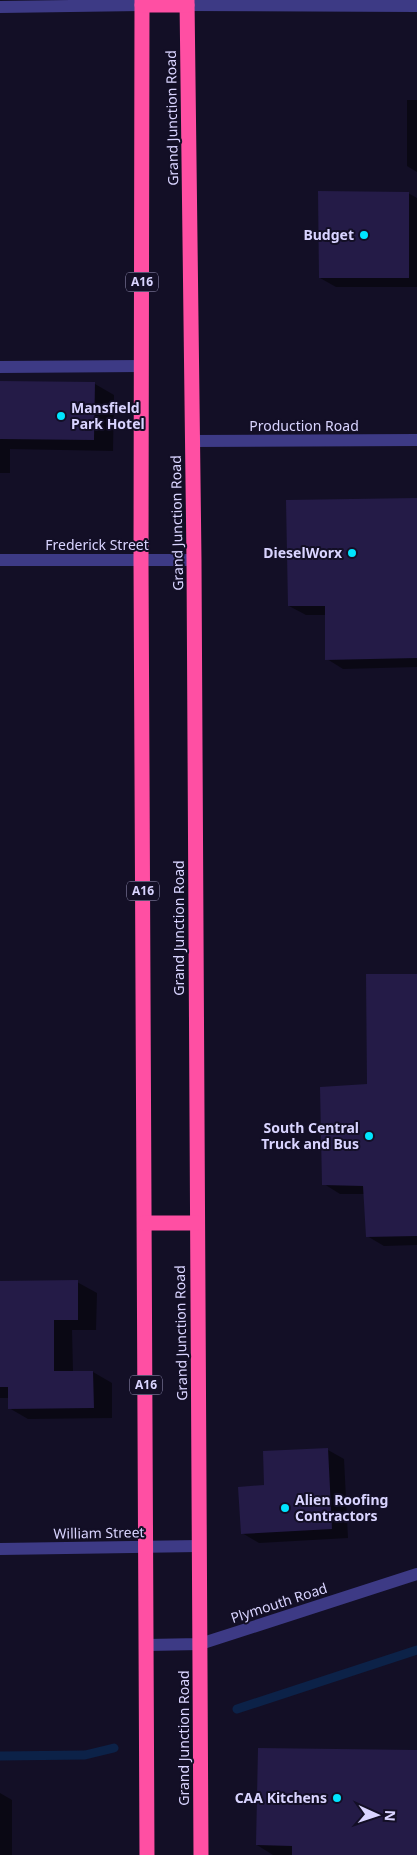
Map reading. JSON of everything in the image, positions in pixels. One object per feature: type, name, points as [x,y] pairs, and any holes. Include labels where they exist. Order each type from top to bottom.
[{"type":"highway","points":[[142,2],[187,2]]},
{"type":"highway","name":"Grand Junction Road","points":[[142,2],[141,560],[147,1855]]},
{"type":"highway","name":"Grand Junction Road","points":[[187,2],[194,560],[196,1223],[201,1855]]},
{"type":"highway","points":[[145,1223],[196,1223]]},
{"type":"street","points":[[0,7],[142,2]]},
{"type":"street","points":[[187,2],[417,6]]},
{"type":"street","points":[[0,366],[142,366]]},
{"type":"street","name":"Production Road","points":[[192,441],[417,440]]},
{"type":"street","name":"Frederick Street","points":[[0,560],[194,560]]},
{"type":"street","name":"William Street","points":[[0,1549],[199,1546]]},
{"type":"street","name":"Plymouth Road","points":[[147,1645],[200,1644],[417,1574]]},
{"type":"building","name":"Budget","points":[[318,191],[409,192],[409,278],[319,278]]},
{"type":"building","points":[[0,381],[95,382],[94,440],[0,439]]},
{"type":"building","name":"DieselWorx","points":[[417,498],[417,658],[325,660],[325,606],[288,606],[286,500]]},
{"type":"building","name":"South Central Truck and Bus","points":[[366,974],[417,974],[417,1236],[366,1237],[363,1186],[322,1185],[320,1087],[367,1084]]},
{"type":"building","points":[[78,1280],[78,1320],[54,1320],[54,1371],[93,1371],[94,1408],[8,1409],[8,1387],[0,1387],[0,1281]]},
{"type":"building","name":"Alien Roofing Contractors","points":[[328,1448],[332,1529],[241,1534],[238,1487],[264,1485],[263,1451]]},
{"type":"building","name":"CAA Kitchens","points":[[258,1748],[417,1750],[417,1855],[292,1855],[292,1846],[256,1845]]},
{"type":"waterway","points":[[237,1709],[417,1650]]},
{"type":"waterway","points":[[0,1756],[85,1755],[114,1748]]},
{"type":"place","name":"Budget","points":[[364,235]]},
{"type":"place","name":"Mansfield Park Hotel","points":[[61,416]]},
{"type":"place","name":"DieselWorx","points":[[352,553]]},
{"type":"place","name":"South Central Truck and Bus","points":[[369,1136]]},
{"type":"place","name":"Alien Roofing Contractors","points":[[285,1508]]},
{"type":"place","name":"CAA Kitchens","points":[[337,1798]]}]
